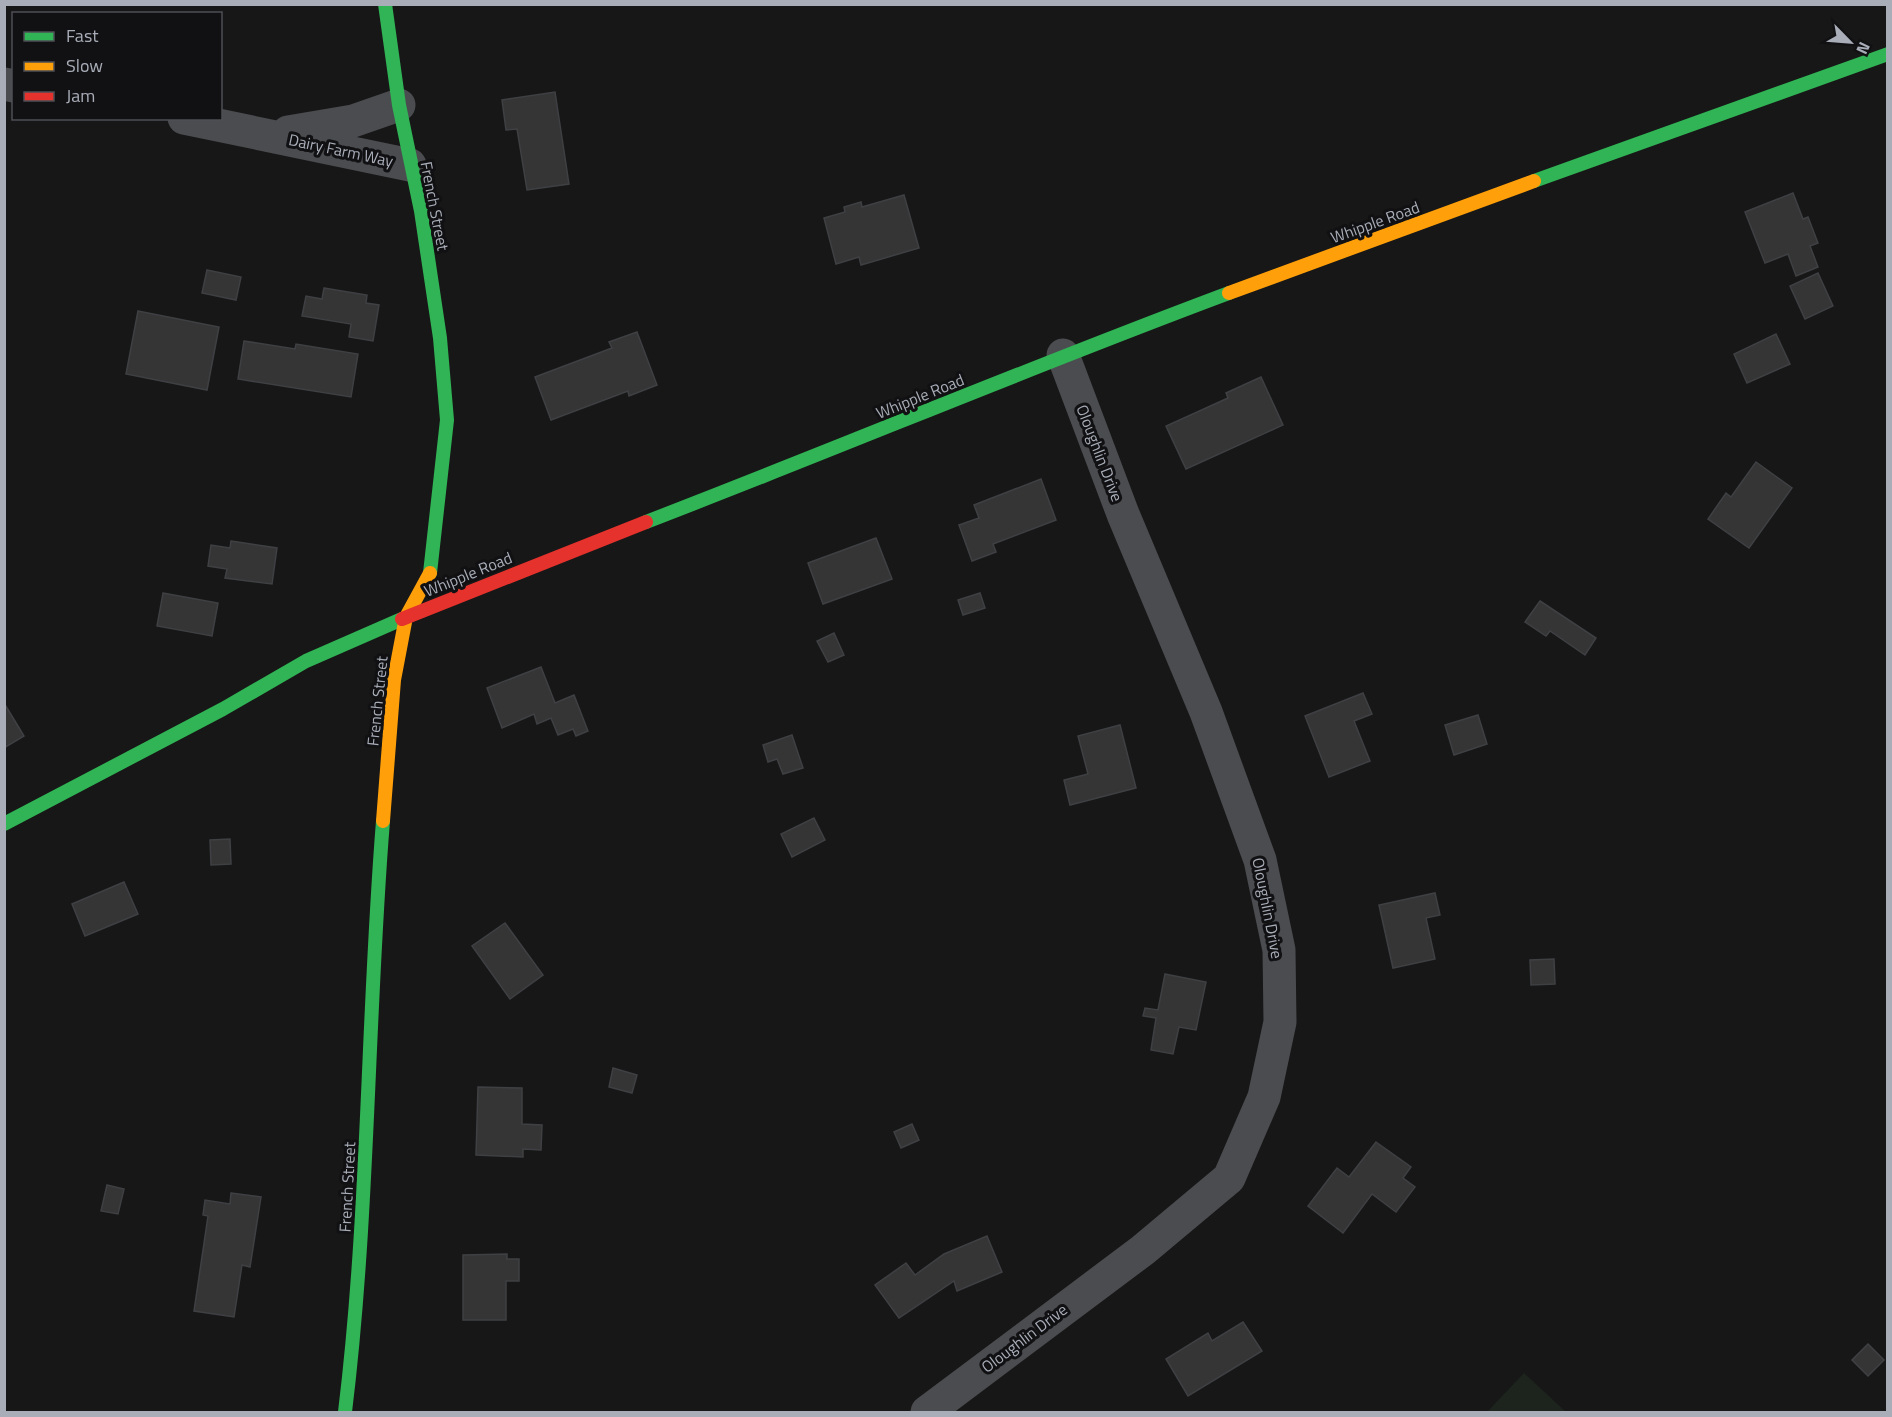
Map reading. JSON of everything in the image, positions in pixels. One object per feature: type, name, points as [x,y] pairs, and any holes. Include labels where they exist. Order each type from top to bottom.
[{"type":"main road","name":"French Street","points":[[345,1413],[356,1323],[374,928],[394,680],[406,617],[430,577],[447,420],[433,291],[421,211],[399,105],[385,4]]},
{"type":"main road","name":"Whipple Road","points":[[4,824],[223,709],[306,661],[406,617],[825,453],[1063,355],[1603,155],[1881,57]]},
{"type":"street","name":"Dairy Farm Way","points":[[271,135],[353,121],[399,105]]},
{"type":"street","name":"Dairy Farm Way","points":[[194,120],[410,165]]},
{"type":"street","name":"Oloughlin Drive","points":[[927,1413],[1143,1250],[1229,1178],[1264,1097],[1280,1022],[1279,950],[1260,860],[1206,712],[1123,514],[1063,355]]},
{"type":"shaded area","points":[[1524,1373],[1566,1412],[1487,1412]]},
{"type":"building","points":[[555,92],[569,184],[527,190],[517,129],[506,130],[502,100]]},
{"type":"building","points":[[1793,193],[1803,219],[1808,217],[1818,243],[1810,246],[1818,267],[1796,276],[1788,254],[1765,263],[1745,212]]},
{"type":"building","points":[[904,195],[919,248],[861,265],[859,257],[836,264],[824,218],[845,212],[844,207],[861,202],[862,207]]},
{"type":"building","points":[[207,270],[241,277],[236,300],[202,293]]},
{"type":"building","points":[[1818,273],[1833,306],[1805,319],[1790,286]]},
{"type":"building","points":[[324,288],[367,295],[366,303],[379,305],[373,341],[349,337],[351,324],[302,316],[306,296],[322,299]]},
{"type":"building","points":[[138,311],[219,327],[207,390],[126,374]]},
{"type":"building","points":[[637,332],[657,385],[629,396],[628,391],[551,420],[535,377],[612,348],[609,342]]},
{"type":"building","points":[[1776,334],[1790,364],[1747,383],[1734,354]]},
{"type":"building","points":[[244,341],[295,349],[296,344],[358,354],[351,397],[238,379]]},
{"type":"building","points":[[1261,377],[1283,425],[1186,469],[1166,426],[1228,398],[1226,393]]},
{"type":"building","points":[[1756,462],[1792,488],[1749,548],[1708,519],[1726,493],[1731,497]]},
{"type":"building","points":[[1041,479],[1056,520],[993,544],[996,552],[972,561],[959,525],[979,518],[974,505]]},
{"type":"building","points":[[876,538],[892,579],[823,604],[808,563]]},
{"type":"building","points":[[231,541],[277,548],[272,584],[225,578],[227,569],[208,566],[211,545],[230,548]]},
{"type":"building","points":[[163,593],[218,603],[212,636],[157,626]]},
{"type":"building","points":[[980,593],[985,608],[963,615],[958,600]]},
{"type":"building","points":[[1540,601],[1596,638],[1585,655],[1550,631],[1546,636],[1525,622]]},
{"type":"building","points":[[834,633],[844,655],[828,662],[817,641]]},
{"type":"building","points":[[541,667],[555,703],[574,695],[588,731],[576,736],[573,729],[558,735],[551,718],[537,724],[534,714],[502,728],[487,688]]},
{"type":"building","points":[[1363,693],[1372,714],[1354,721],[1370,761],[1329,777],[1305,716]]},
{"type":"building","points":[[4,703],[24,736],[4,748]]},
{"type":"building","points":[[1478,715],[1487,744],[1454,755],[1445,725]]},
{"type":"building","points":[[1120,725],[1136,788],[1070,805],[1064,780],[1088,774],[1078,736]]},
{"type":"building","points":[[792,735],[803,768],[783,774],[777,759],[768,762],[763,745]]},
{"type":"building","points":[[814,818],[825,840],[792,857],[781,834]]},
{"type":"building","points":[[230,839],[231,864],[211,865],[210,840]]},
{"type":"building","points":[[124,882],[138,914],[85,936],[72,904]]},
{"type":"building","points":[[1435,893],[1440,915],[1426,918],[1435,959],[1393,968],[1379,905]]},
{"type":"building","points":[[505,923],[543,975],[510,999],[472,946]]},
{"type":"building","points":[[1554,959],[1555,984],[1531,985],[1530,960]]},
{"type":"building","points":[[1165,974],[1206,982],[1196,1030],[1179,1027],[1173,1054],[1151,1050],[1156,1018],[1143,1016],[1145,1008],[1158,1010]]},
{"type":"building","points":[[613,1068],[637,1075],[632,1093],[609,1087]]},
{"type":"building","points":[[478,1087],[522,1088],[522,1124],[542,1125],[541,1150],[523,1149],[523,1157],[476,1155]]},
{"type":"building","points":[[912,1124],[919,1140],[901,1148],[894,1132]]},
{"type":"building","points":[[1376,1142],[1411,1167],[1403,1178],[1415,1187],[1396,1212],[1372,1194],[1343,1233],[1308,1206],[1337,1168],[1349,1177]]},
{"type":"building","points":[[107,1185],[124,1189],[118,1214],[101,1211]]},
{"type":"building","points":[[231,1193],[261,1197],[250,1267],[242,1265],[234,1317],[194,1311],[208,1216],[203,1215],[205,1200],[230,1204]]},
{"type":"building","points":[[987,1236],[1002,1272],[957,1291],[954,1281],[899,1318],[875,1285],[906,1263],[915,1275],[944,1254]]},
{"type":"building","points":[[507,1254],[507,1259],[519,1259],[519,1281],[506,1281],[506,1320],[463,1320],[463,1255]]},
{"type":"building","points":[[1243,1322],[1262,1351],[1188,1396],[1166,1359],[1208,1333],[1212,1341]]},
{"type":"building","points":[[1868,1344],[1884,1360],[1868,1376],[1852,1360]]},
{"type":"traffic: fast","points":[[385,4],[399,105],[421,211],[440,338],[447,420],[430,573]]},
{"type":"traffic: fast","points":[[1534,181],[1888,54]]},
{"type":"traffic: fast","points":[[646,522],[1229,293]]},
{"type":"traffic: fast","points":[[4,824],[223,709],[306,661],[402,619]]},
{"type":"traffic: fast","points":[[345,1412],[359,1265],[383,821]]},
{"type":"traffic: slow","points":[[1229,293],[1534,181]]},
{"type":"traffic: slow","points":[[383,821],[394,680],[406,617],[430,573]]},
{"type":"traffic: jam","points":[[402,619],[646,522]]}]
